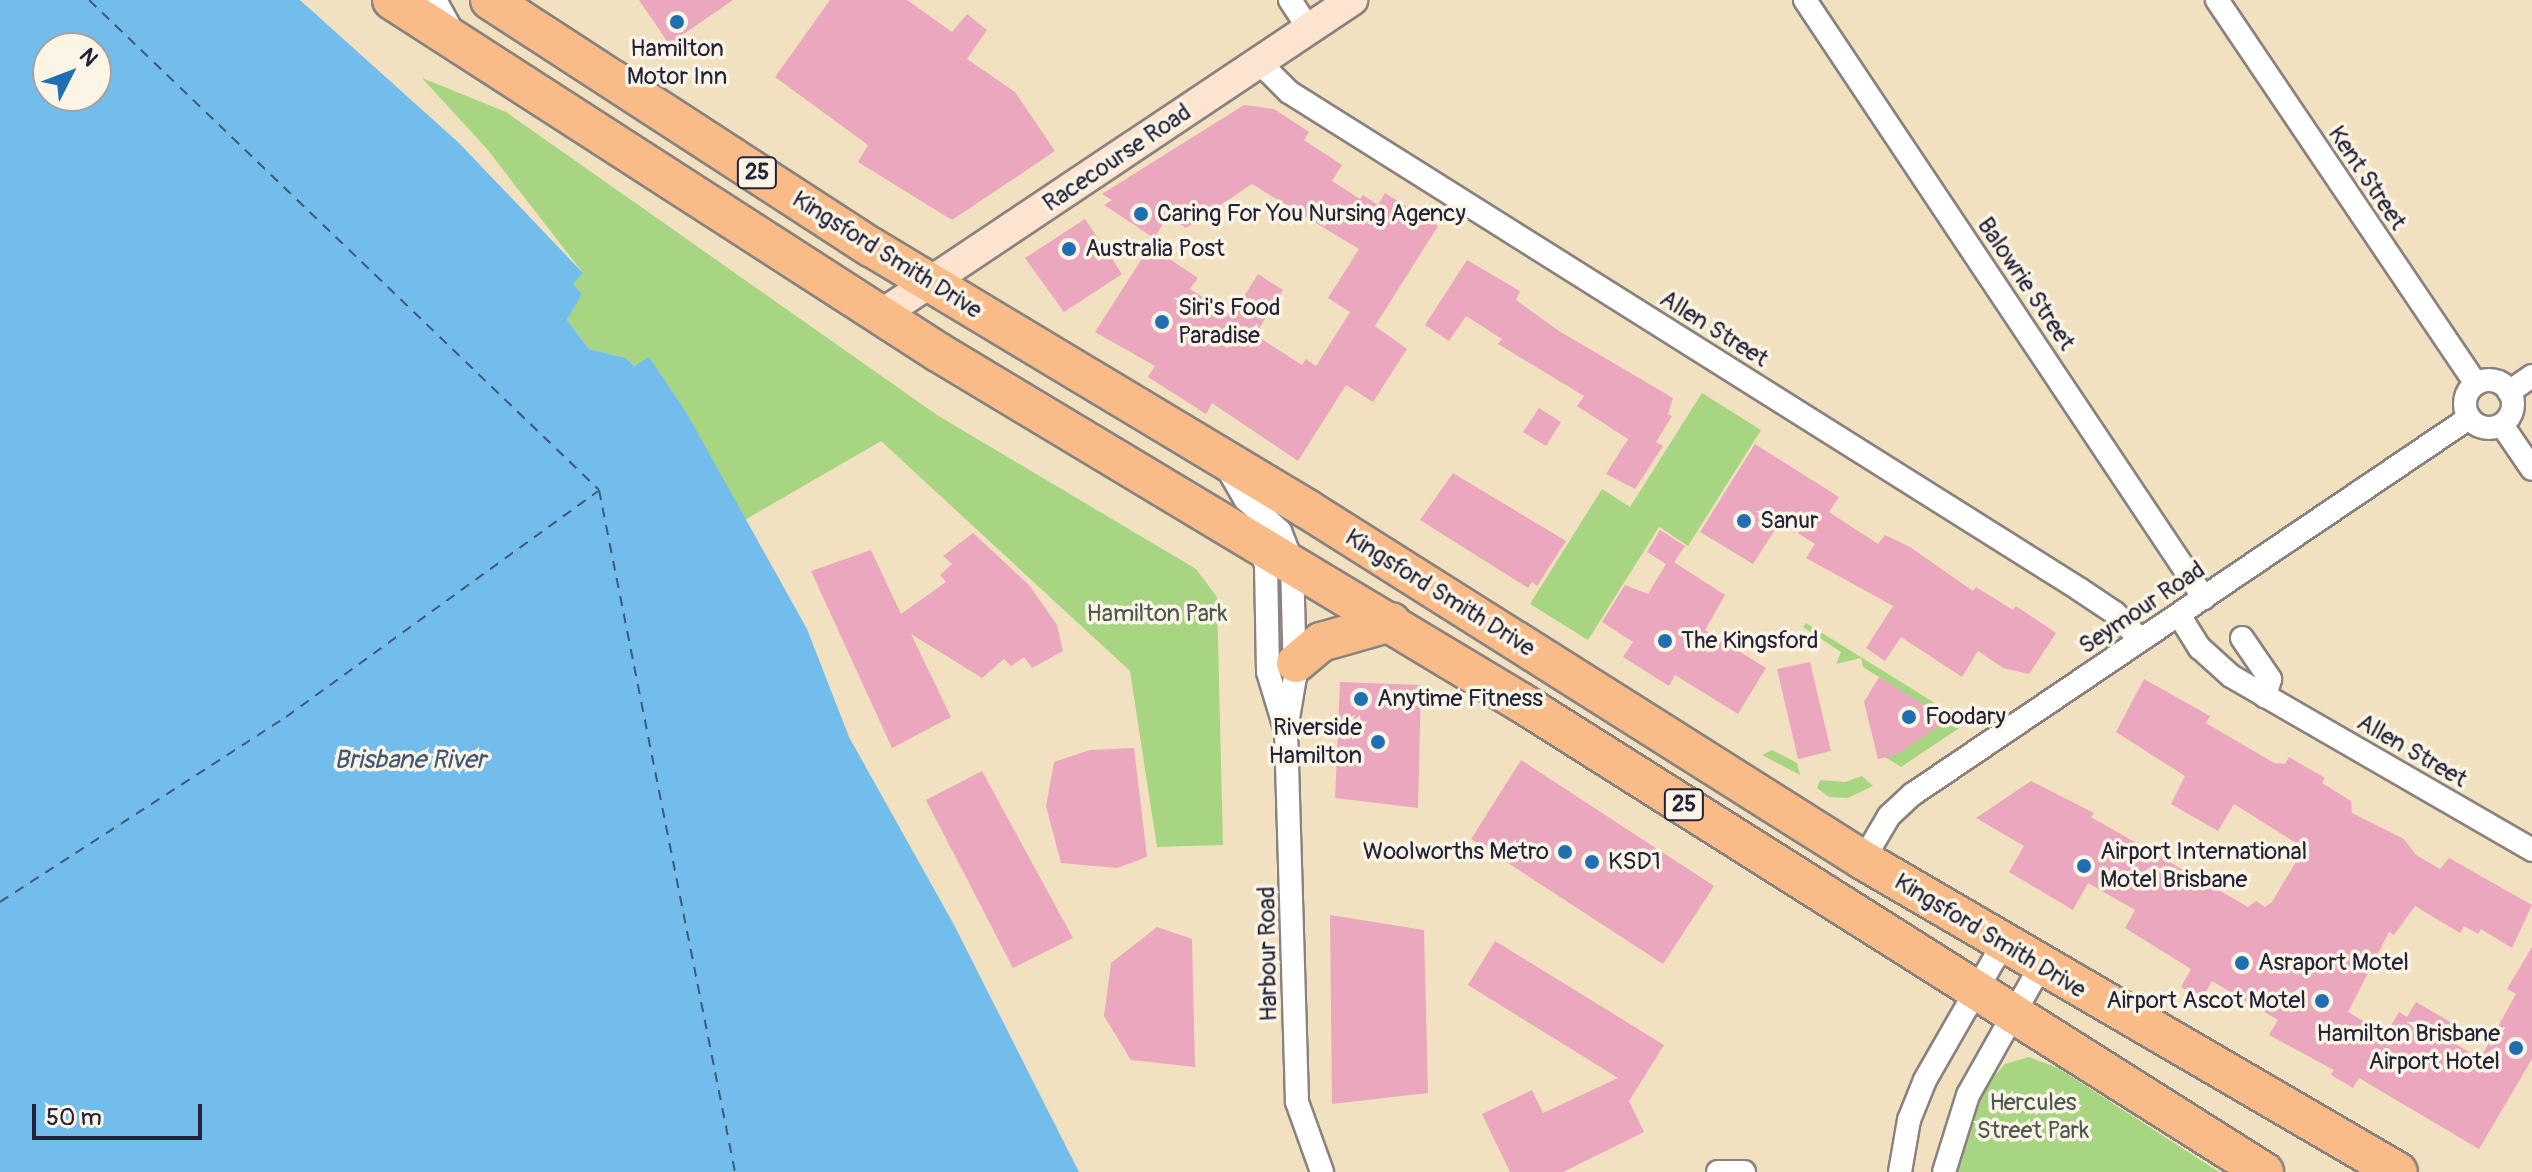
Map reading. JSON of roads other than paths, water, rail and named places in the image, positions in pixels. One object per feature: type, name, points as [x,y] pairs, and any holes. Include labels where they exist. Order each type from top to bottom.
[{"type":"highway","name":"Kingsford Smith Drive","points":[[392,0],[881,315],[1391,622],[2264,1172]]},
{"type":"highway","name":"Kingsford Smith Drive","points":[[490,0],[930,283],[1221,458],[1863,860],[2040,967],[2398,1172]]},
{"type":"highway","points":[[1296,663],[1321,642],[1391,622]]},
{"type":"street","points":[[435,0],[458,42]]},
{"type":"street","points":[[1290,0],[1309,29]]},
{"type":"street","name":"Racecourse Road","points":[[881,315],[1352,0]]},
{"type":"street","name":"Balowrie Street","points":[[1805,0],[2204,598]]},
{"type":"street","name":"Kent Street","points":[[2217,0],[2476,384]]},
{"type":"street","name":"Allen Street","points":[[1260,63],[1289,92],[2091,597],[2140,640]]},
{"type":"street","points":[[2509,392],[2532,376]]},
{"type":"street","points":[[2490,380],[2509,392],[2513,406],[2502,425],[2488,428],[2469,418],[2464,403],[2476,384],[2490,380]]},
{"type":"street","name":"Seymour Road","points":[[1863,860],[1889,816],[1913,794],[2469,418]]},
{"type":"street","points":[[2502,425],[2532,469]]},
{"type":"street","name":"Harbour Road","points":[[1221,458],[1246,500],[1280,531],[1292,562],[1296,663],[1286,730],[1297,1102],[1322,1172]]},
{"type":"street","name":"Harbour Road","points":[[1259,544],[1266,565],[1268,672],[1286,730]]},
{"type":"street","name":"Allen Street","points":[[2179,615],[2209,658],[2265,696],[2532,850]]},
{"type":"street","points":[[2242,638],[2270,679],[2265,696]]},
{"type":"street","points":[[1900,1172],[1916,1099],[2003,944]]},
{"type":"street","points":[[1944,1172],[1968,1095],[2040,967]]},
{"type":"street","points":[[1718,1172],[1744,1172]]},
{"type":"water","name":"Brisbane River","points":[[0,0],[300,0],[459,143],[583,273],[573,284],[582,294],[567,320],[589,349],[626,358],[634,366],[649,357],[686,412],[807,629],[849,737],[953,923],[1079,1172],[0,1172]]},
{"type":"place","name":"Hamilton Motor Inn","points":[[677,22]]},
{"type":"place","name":"Caring For You Nursing Agency","points":[[1141,214]]},
{"type":"place","name":"Australia Post","points":[[1069,249]]},
{"type":"place","name":"Siri's Food Paradise","points":[[1162,322]]},
{"type":"place","name":"Sanur","points":[[1744,521]]},
{"type":"place","name":"The Kingsford","points":[[1665,641]]},
{"type":"place","name":"Anytime Fitness","points":[[1361,699]]},
{"type":"place","name":"Foodary","points":[[1909,717]]},
{"type":"place","name":"Riverside Hamilton","points":[[1378,742]]},
{"type":"place","name":"Woolworths Metro","points":[[1565,852]]},
{"type":"place","name":"KSD1","points":[[1592,862]]},
{"type":"place","name":"Airport International Motel Brisbane","points":[[2084,866]]},
{"type":"place","name":"Asraport Motel","points":[[2242,963]]},
{"type":"place","name":"Airport Ascot Motel","points":[[2322,1001]]},
{"type":"place","name":"Hamilton Brisbane Airport Hotel","points":[[2516,1048]]},
{"type":"park label","name":"Hamilton Park","points":[[1157,614]]},
{"type":"park label","name":"Hercules Street Park","points":[[2033,1117]]}]
